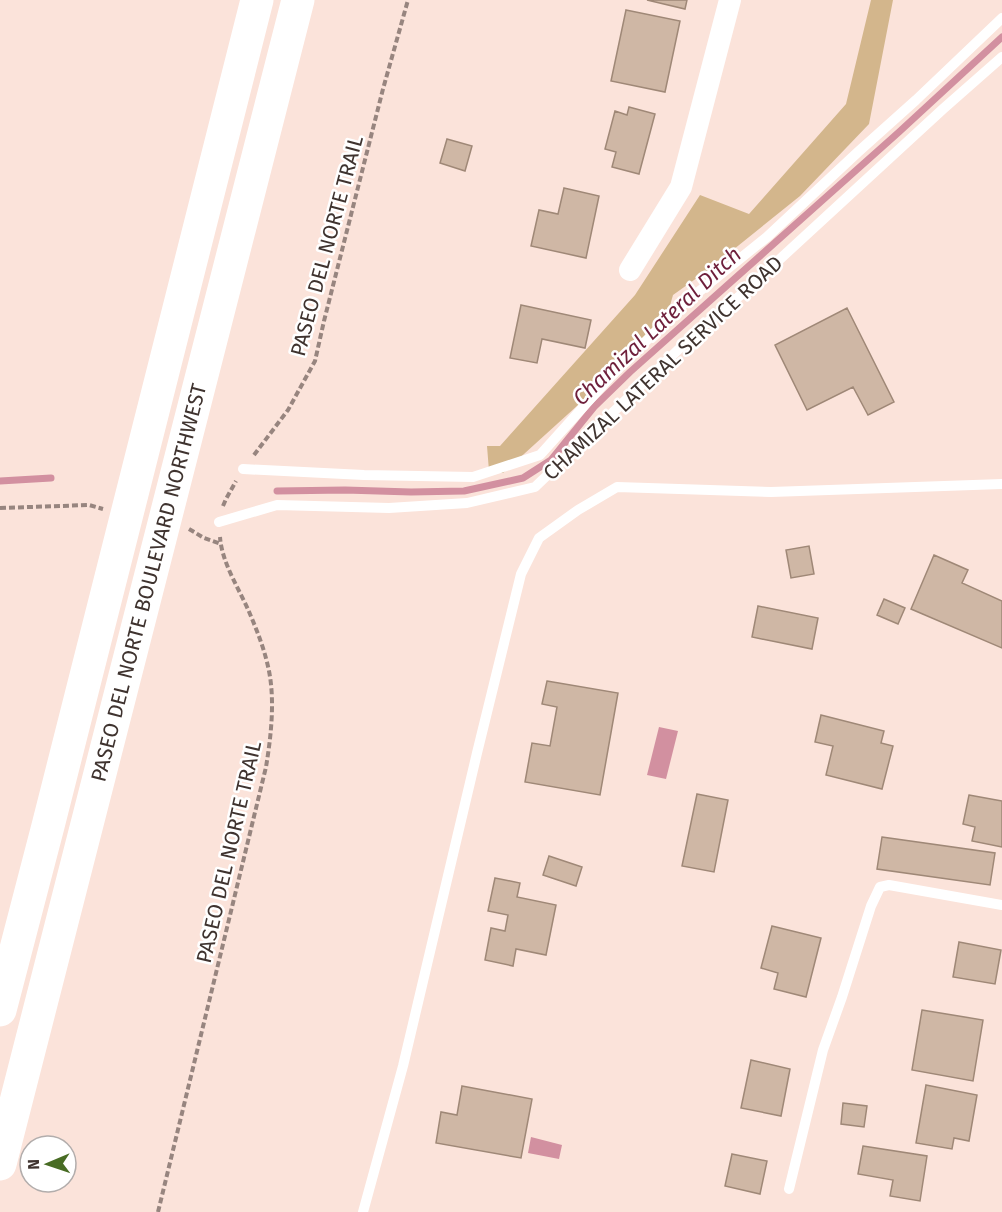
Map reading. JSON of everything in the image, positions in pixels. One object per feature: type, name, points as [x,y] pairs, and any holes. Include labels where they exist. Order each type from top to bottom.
[{"type":"highway","name":"PASEO DEL NORTE BOULEVARD NORTHWEST","points":[[0,1010],[257,0]]},
{"type":"highway","name":"PASEO DEL NORTE BOULEVARD NORTHWEST","points":[[0,1164],[298,0]]},
{"type":"street","points":[[630,270],[681,187],[730,0]]},
{"type":"lane","name":"CHAMIZAL LATERAL SERVICE ROAD","points":[[243,469],[364,475],[474,477],[540,455],[612,375],[681,306],[767,237],[1002,18]]},
{"type":"lane","name":"CHAMIZAL LATERAL SERVICE ROAD","points":[[219,522],[277,505],[389,508],[456,504],[535,487],[704,325],[742,294],[1002,57]]},
{"type":"lane","points":[[363,1212],[403,1066],[521,574],[539,538],[578,510],[617,487],[771,492],[1002,484]]},
{"type":"lane","points":[[789,1189],[823,1050],[871,906],[880,887],[889,885],[1002,905]]},
{"type":"path","name":"PASEO DEL NORTE TRAIL","points":[[159,1212],[271,739],[270,674],[250,614],[229,567],[221,543],[219,522],[226,499],[243,469],[288,410],[315,361],[383,89],[408,0]]},
{"type":"path","points":[[0,508],[89,505]]},
{"type":"path","points":[[190,530],[204,538],[221,543]]},
{"type":"shaded area","points":[[871,0],[893,0],[869,124],[800,196],[708,270],[673,295],[664,327],[503,473],[489,471],[487,446],[500,446],[635,295],[700,195],[749,214],[846,104]]},
{"type":"shaded area","points":[[659,727],[678,731],[666,779],[647,775]]},
{"type":"shaded area","points":[[531,1137],[562,1145],[559,1159],[528,1153]]},
{"type":"building","points":[[647,0],[687,0],[685,9]]},
{"type":"building","points":[[626,10],[680,21],[665,92],[611,81]]},
{"type":"building","points":[[629,107],[655,114],[639,174],[612,167],[616,152],[605,149],[615,111],[627,115]]},
{"type":"building","points":[[447,139],[472,146],[465,171],[440,163]]},
{"type":"building","points":[[564,188],[599,196],[586,258],[531,246],[539,210],[558,214]]},
{"type":"building","points":[[521,305],[591,320],[585,348],[542,339],[537,363],[510,358]]},
{"type":"building","points":[[847,308],[894,402],[868,415],[853,387],[807,410],[775,345]]},
{"type":"building","points":[[809,546],[814,574],[791,578],[786,550]]},
{"type":"building","points":[[934,555],[968,570],[962,583],[1002,601],[1002,648],[911,609]]},
{"type":"building","points":[[884,599],[905,608],[898,624],[877,615]]},
{"type":"building","points":[[758,606],[818,618],[812,649],[752,637]]},
{"type":"building","points":[[547,681],[618,693],[600,795],[525,782],[532,743],[550,746],[557,707],[542,704]]},
{"type":"building","points":[[821,715],[884,731],[881,743],[893,746],[882,789],[826,775],[833,746],[815,742]]},
{"type":"building","points":[[697,794],[728,800],[714,872],[682,866]]},
{"type":"building","points":[[969,795],[1002,801],[1002,847],[972,841],[975,827],[963,824]]},
{"type":"building","points":[[882,837],[995,853],[990,885],[877,869]]},
{"type":"building","points":[[549,856],[582,867],[576,886],[543,875]]},
{"type":"building","points":[[495,878],[520,883],[517,897],[556,905],[546,955],[516,949],[513,966],[485,960],[491,928],[505,931],[508,915],[488,911]]},
{"type":"building","points":[[772,926],[821,938],[806,997],[774,989],[778,973],[761,968]]},
{"type":"building","points":[[959,942],[1001,950],[995,984],[953,977]]},
{"type":"building","points":[[922,1010],[983,1020],[973,1081],[912,1070]]},
{"type":"building","points":[[751,1060],[790,1069],[781,1116],[741,1108]]},
{"type":"building","points":[[926,1085],[977,1095],[969,1141],[954,1138],[952,1149],[916,1143]]},
{"type":"building","points":[[462,1086],[532,1099],[521,1158],[436,1143],[441,1112],[457,1115]]},
{"type":"building","points":[[843,1103],[867,1106],[864,1127],[841,1124]]},
{"type":"building","points":[[863,1146],[927,1156],[920,1201],[890,1196],[893,1180],[858,1174]]},
{"type":"building","points":[[732,1154],[767,1161],[760,1194],[725,1186]]},
{"type":"waterway","name":"Chamizal Lateral Ditch","points":[[277,491],[464,491],[523,478],[551,460],[594,407],[630,372],[1002,37]]},
{"type":"waterway","name":"Chamizal Lateral Ditch","points":[[0,481],[51,478]]}]
